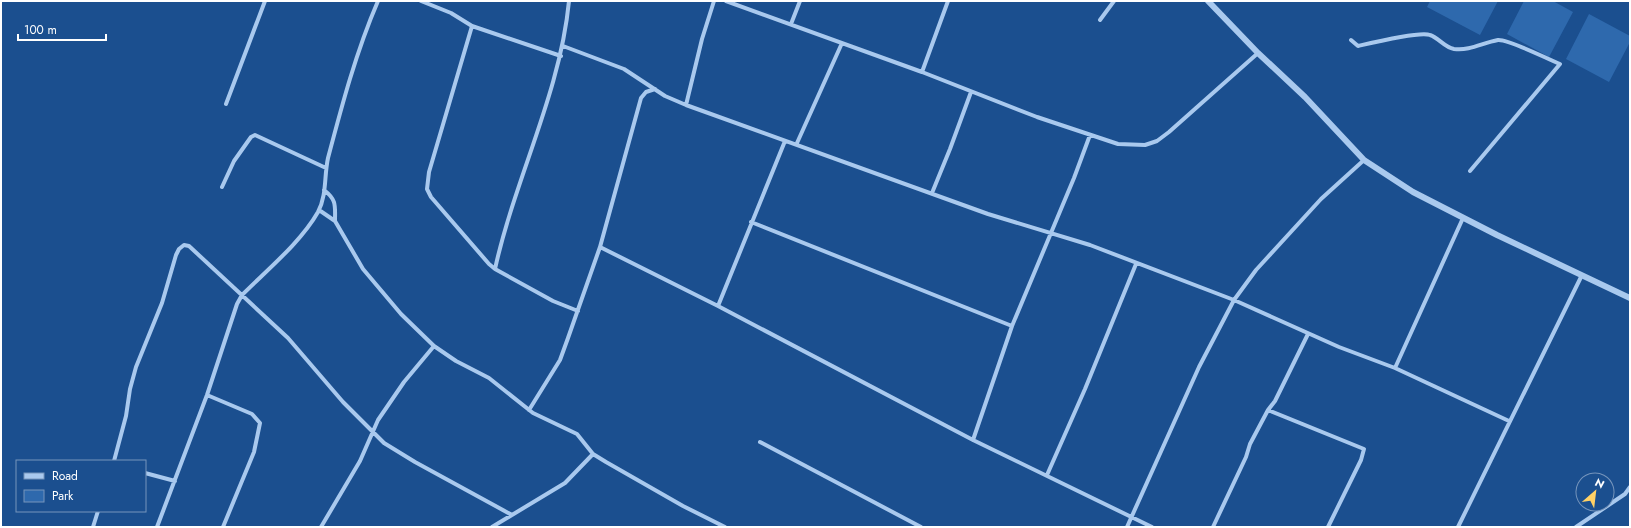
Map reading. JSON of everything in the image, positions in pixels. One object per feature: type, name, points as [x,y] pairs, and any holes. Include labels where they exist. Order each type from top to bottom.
[{"type":"street","points":[[226,104],[265,1]]},
{"type":"street","points":[[156,527],[207,395],[231,319],[242,295],[310,225],[319,210],[324,190],[326,168],[350,76],[378,1]]},
{"type":"street","points":[[421,1],[451,13],[472,26],[561,56]]},
{"type":"street","points":[[494,269],[510,211],[561,56],[570,1]]},
{"type":"street","points":[[686,105],[702,39],[714,1]]},
{"type":"street","points":[[726,1],[922,72],[1037,117],[1118,144],[1144,145],[1157,141],[1258,53]]},
{"type":"street","points":[[791,24],[800,1]]},
{"type":"street","points":[[922,72],[948,1]]},
{"type":"street","points":[[1100,20],[1114,1]]},
{"type":"street","points":[[1208,1],[1258,53],[1305,97],[1364,160],[1407,189],[1463,218],[1630,298]]},
{"type":"street","points":[[472,26],[428,172],[427,189],[431,197],[494,269],[553,301],[578,311]]},
{"type":"street","points":[[1351,40],[1358,46],[1394,38],[1426,34],[1452,49],[1470,50],[1499,40],[1512,42],[1560,64],[1532,94],[1481,161],[1470,171]]},
{"type":"street","points":[[797,143],[842,43]]},
{"type":"street","points":[[563,46],[624,69],[655,89],[686,105],[785,141],[797,143],[988,214],[1050,232],[1234,300],[1308,334],[1395,368],[1510,421]]},
{"type":"street","points":[[529,410],[560,360],[600,247],[641,98],[646,92],[655,89]]},
{"type":"street","points":[[932,193],[971,92]]},
{"type":"street","points":[[222,187],[234,161],[254,135],[326,168]]},
{"type":"street","points":[[973,440],[1012,326],[1050,232],[1074,178],[1090,135]]},
{"type":"street","points":[[718,306],[785,141]]},
{"type":"street","points":[[1127,527],[1200,367],[1234,300],[1256,270],[1321,198],[1364,160]]},
{"type":"street","points":[[324,190],[332,196],[335,203],[335,221]]},
{"type":"street","points":[[319,210],[335,221],[363,269],[402,314],[434,346],[456,361],[488,378],[529,410],[577,434],[593,454],[683,506],[726,527]]},
{"type":"street","points":[[1395,368],[1463,218]]},
{"type":"street","points":[[751,222],[1012,326]]},
{"type":"street","points":[[114,460],[126,416],[130,389],[136,367],[162,303],[179,249],[184,245],[189,246],[288,338],[343,402],[384,443],[415,462],[512,515]]},
{"type":"street","points":[[600,247],[718,306],[973,440],[1152,527]]},
{"type":"street","points":[[1046,475],[1085,389],[1136,264]]},
{"type":"street","points":[[1458,527],[1485,475],[1582,275]]},
{"type":"street","points":[[1213,527],[1246,457],[1250,444],[1268,410],[1275,401],[1308,334]]},
{"type":"street","points":[[321,527],[360,461],[378,420],[400,388],[434,346]]},
{"type":"street","points":[[207,395],[252,414],[260,423],[254,452],[223,527]]},
{"type":"street","points":[[1268,410],[1364,449],[1361,460],[1328,527]]},
{"type":"street","points":[[760,442],[921,527]]},
{"type":"street","points":[[492,527],[545,493],[565,483],[593,454]]},
{"type":"street","points":[[146,473],[175,481]]},
{"type":"street","points":[[1576,527],[1625,494],[1630,487]]},
{"type":"street","points":[[93,527],[98,512]]},
{"type":"green space","points":[[1430,1],[1498,1],[1480,35],[1427,7]]},
{"type":"green space","points":[[1524,1],[1553,1],[1573,12],[1549,57],[1507,34]]},
{"type":"green space","points":[[1589,14],[1630,36],[1630,42],[1609,82],[1566,59]]}]
